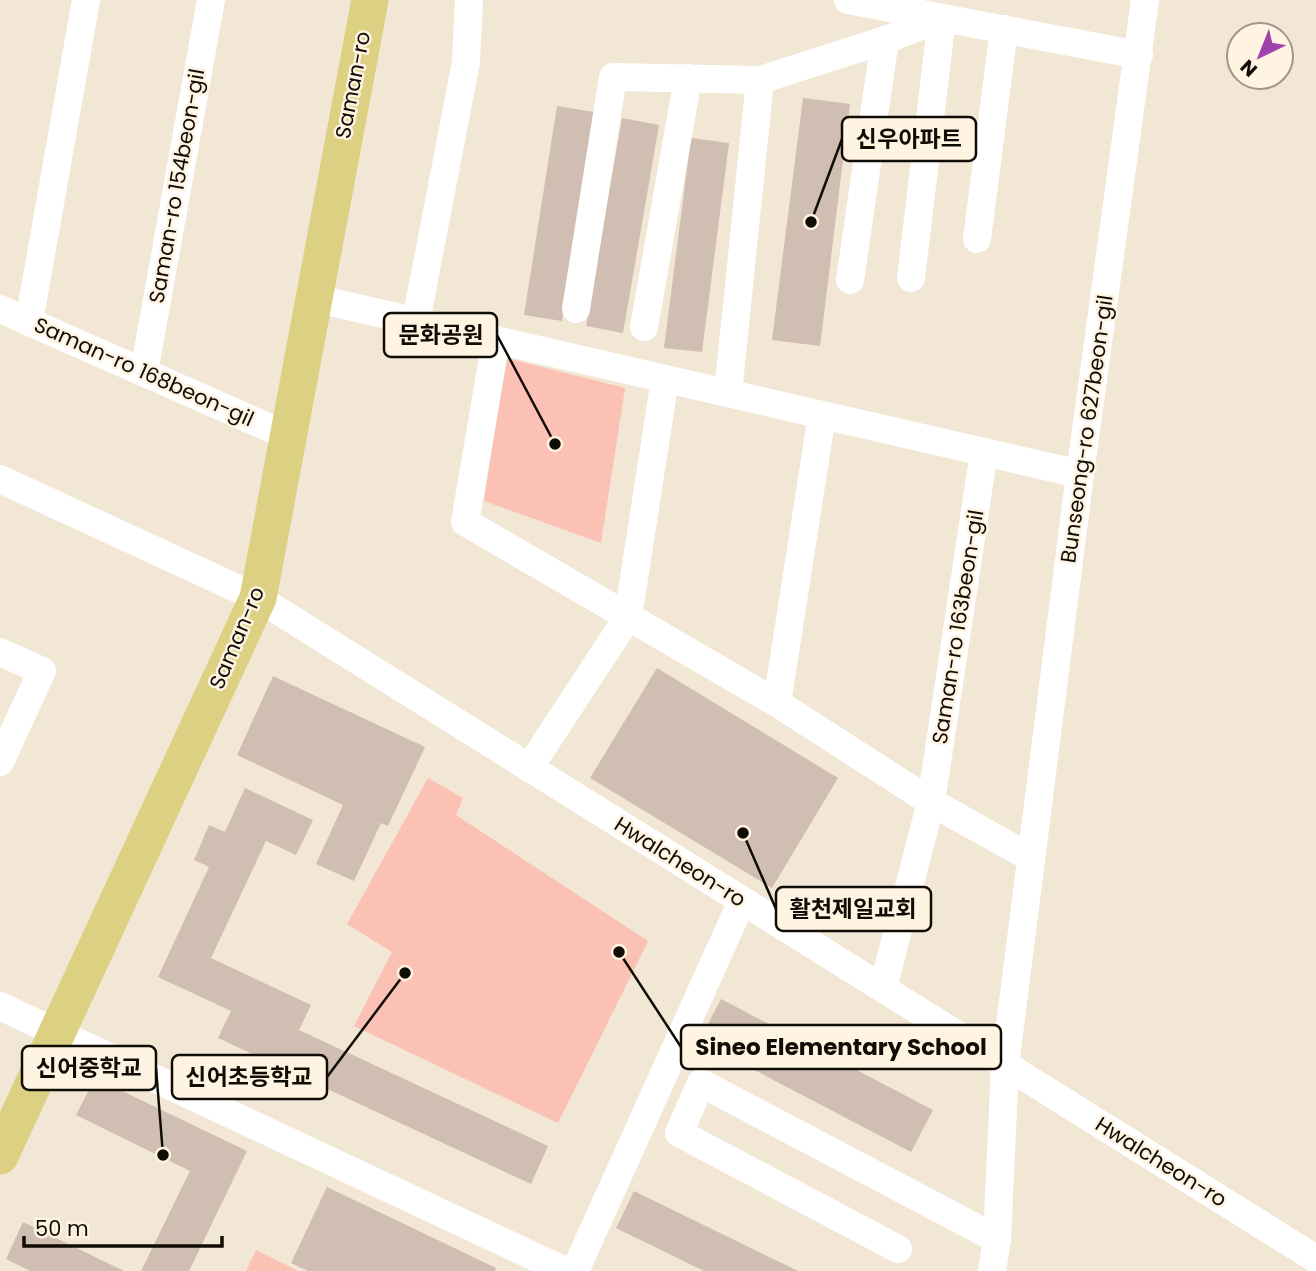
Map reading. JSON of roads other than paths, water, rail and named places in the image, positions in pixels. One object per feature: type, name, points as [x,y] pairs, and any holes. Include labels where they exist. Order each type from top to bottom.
[{"type":"main road","name":"Saman-ro","points":[[0,1156],[258,598],[370,0]]},
{"type":"street","points":[[29,322],[86,0]]},
{"type":"street","name":"Saman-ro 154beon-gil","points":[[144,372],[211,0]]},
{"type":"street","points":[[416,321],[466,62],[468,0]]},
{"type":"street","points":[[848,0],[1139,55]]},
{"type":"street","name":"Bunseong-ro 627beon-gil","points":[[992,1271],[997,1239],[1005,1065],[1080,474],[1145,0]]},
{"type":"street","points":[[576,309],[613,77],[760,80],[885,40],[942,18]]},
{"type":"street","points":[[911,278],[942,18]]},
{"type":"street","points":[[977,239],[1004,29]]},
{"type":"street","points":[[850,280],[885,40]]},
{"type":"street","points":[[643,327],[688,79]]},
{"type":"street","points":[[728,393],[760,80]]},
{"type":"street","points":[[313,298],[1080,474]]},
{"type":"street","name":"Saman-ro 168beon-gil","points":[[0,309],[288,436]]},
{"type":"street","points":[[496,340],[465,522],[777,703],[931,802],[1031,858]]},
{"type":"street","points":[[529,768],[628,617],[666,379]]},
{"type":"street","points":[[777,703],[822,415]]},
{"type":"street","name":"Saman-ro 163beon-gil","points":[[883,988],[931,802],[984,452]]},
{"type":"street","name":"Hwalcheon-ro","points":[[0,479],[258,598],[1316,1259]]},
{"type":"street","points":[[0,652],[42,671],[0,762]]},
{"type":"street","points":[[575,1271],[742,901]]},
{"type":"street","points":[[0,1006],[565,1271]]},
{"type":"street","points":[[898,1249],[678,1133],[701,1083],[997,1239]]},
{"type":"place","name":"신우아파트","points":[[811,222]]},
{"type":"place","name":"문화공원","points":[[555,444]]},
{"type":"place","name":"활천제일교회","points":[[743,833]]},
{"type":"place","name":"Sineo Elementary School","points":[[619,952]]},
{"type":"place","name":"신어초등학교","points":[[405,973]]},
{"type":"place","name":"신어중학교","points":[[163,1155]]}]
